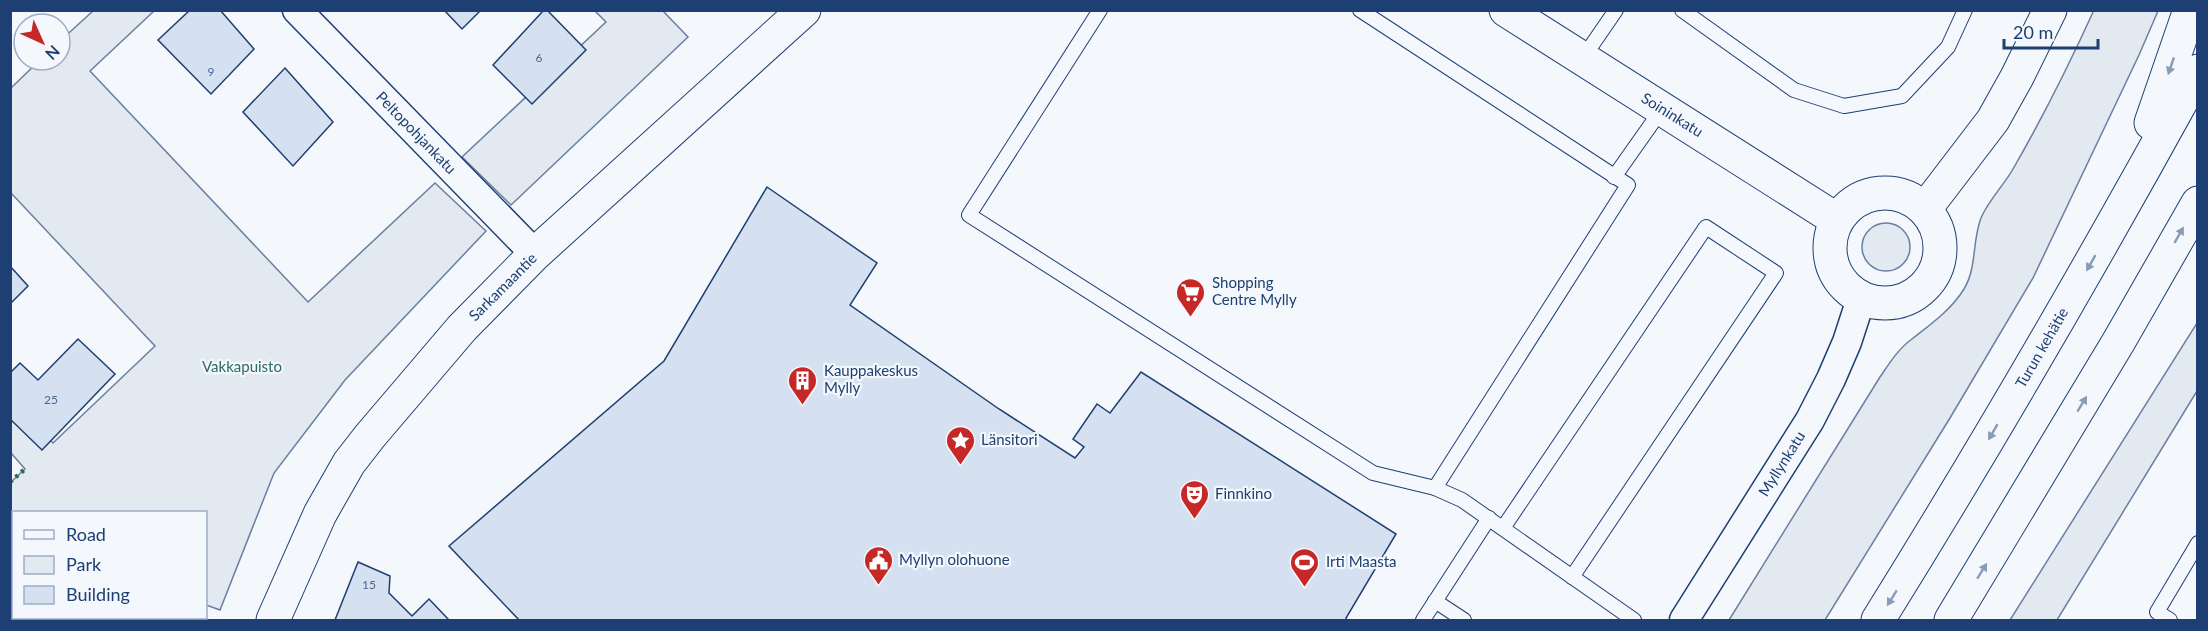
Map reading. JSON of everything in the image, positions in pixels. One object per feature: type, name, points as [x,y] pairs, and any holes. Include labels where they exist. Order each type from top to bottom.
[{"type":"main road","name":"Sarkamaantie","points":[[273,621],[320,514],[349,463],[462,328],[535,254],[804,10]]},
{"type":"main road","name":"Soininkatu","points":[[1506,10],[1837,220]]},
{"type":"main road","points":[[1925,209],[1993,120],[2050,10]]},
{"type":"main road","points":[[2121,213],[2190,10]]},
{"type":"main road","name":"Turun kehätie","points":[[1878,621],[1959,489],[2121,213],[2198,70]]},
{"type":"main road","points":[[1878,193],[1903,196],[1925,209],[1935,224],[1941,242],[1940,261],[1932,278],[1922,290],[1908,299],[1893,304],[1877,304],[1861,299],[1846,288],[1835,273],[1830,256],[1830,237],[1837,220],[1848,207],[1862,198],[1878,193]]},
{"type":"main road","points":[[1951,621],[2119,341],[2198,203]]},
{"type":"main road","points":[[2119,341],[2198,250]]},
{"type":"street","name":"Peltopohjankatu","points":[[297,10],[535,254]]},
{"type":"street","name":"Myllynkatu","points":[[1684,621],[1810,420],[1847,342],[1861,299]]},
{"type":"lane","points":[[1101,10],[969,215],[1373,473],[1435,488],[1462,500],[1634,621]]},
{"type":"lane","points":[[1360,10],[1628,186],[1435,488]]},
{"type":"lane","points":[[1582,59],[1616,10]]},
{"type":"lane","points":[[1682,10],[1794,90],[1844,106],[1902,96],[1948,47],[1965,10]]},
{"type":"lane","points":[[1614,177],[1662,109]]},
{"type":"lane","points":[[1503,528],[1706,226],[1776,273],[1572,577]]},
{"type":"lane","points":[[1423,621],[1489,518]]},
{"type":"lane","points":[[2170,621],[2154,616],[2198,543]]},
{"type":"lane","points":[[1435,601],[1464,621]]},
{"type":"green space","points":[[2094,10],[2158,11],[2033,278],[1950,418],[1825,620],[1729,620],[1890,362],[1907,343],[1947,310],[1964,289],[1971,272],[1981,218],[2035,130]]},
{"type":"green space","name":"Vakkapuisto","points":[[93,11],[154,11],[90,71],[308,302],[435,183],[486,231],[345,380],[274,473],[220,610],[207,605],[207,511],[12,511],[11,617],[11,482],[25,469],[11,453],[11,398],[53,443],[155,346],[11,193],[11,88],[28,72],[72,72],[72,30]]},
{"type":"green space","points":[[595,11],[663,11],[688,37],[511,205],[462,157],[606,22]]},
{"type":"green space","points":[[1886,223],[1903,230],[1910,247],[1903,264],[1886,271],[1869,264],[1862,247],[1869,230]]},
{"type":"green space","points":[[2197,323],[2197,391],[2057,620],[2010,620]]},
{"type":"building","points":[[190,10],[220,10],[254,49],[211,94],[158,40]]},
{"type":"building","points":[[444,10],[481,10],[462,29]]},
{"type":"building","points":[[544,10],[547,10],[586,50],[532,104],[493,65]]},
{"type":"building","points":[[285,68],[333,122],[293,166],[243,112]]},
{"type":"building","name":"Kauppakeskus Mylly","points":[[767,187],[877,263],[850,305],[999,409],[1075,458],[1084,447],[1073,439],[1097,404],[1110,413],[1141,372],[1396,534],[1346,618],[1347,620],[519,620],[449,546],[664,361]]},
{"type":"building","points":[[10,266],[28,286],[10,304]]},
{"type":"building","points":[[78,339],[115,374],[42,450],[10,419],[10,373],[20,363],[38,380]]},
{"type":"building","points":[[358,562],[390,576],[389,593],[412,616],[429,599],[449,620],[335,620]]},
{"type":"building","points":[[124,619],[198,619],[198,620]]},
{"type":"hedge","points":[[10,482],[25,469]]},
{"type":"place","name":"Shopping Centre Mylly","points":[[1191,318]]},
{"type":"place","name":"Kauppakeskus Mylly","points":[[803,406]]},
{"type":"place","name":"Länsitori","points":[[960,466]]},
{"type":"place","name":"Finnkino","points":[[1194,520]]},
{"type":"place","name":"Myllyn olohuone","points":[[878,586]]},
{"type":"place","name":"Irti Maasta","points":[[1305,588]]}]
